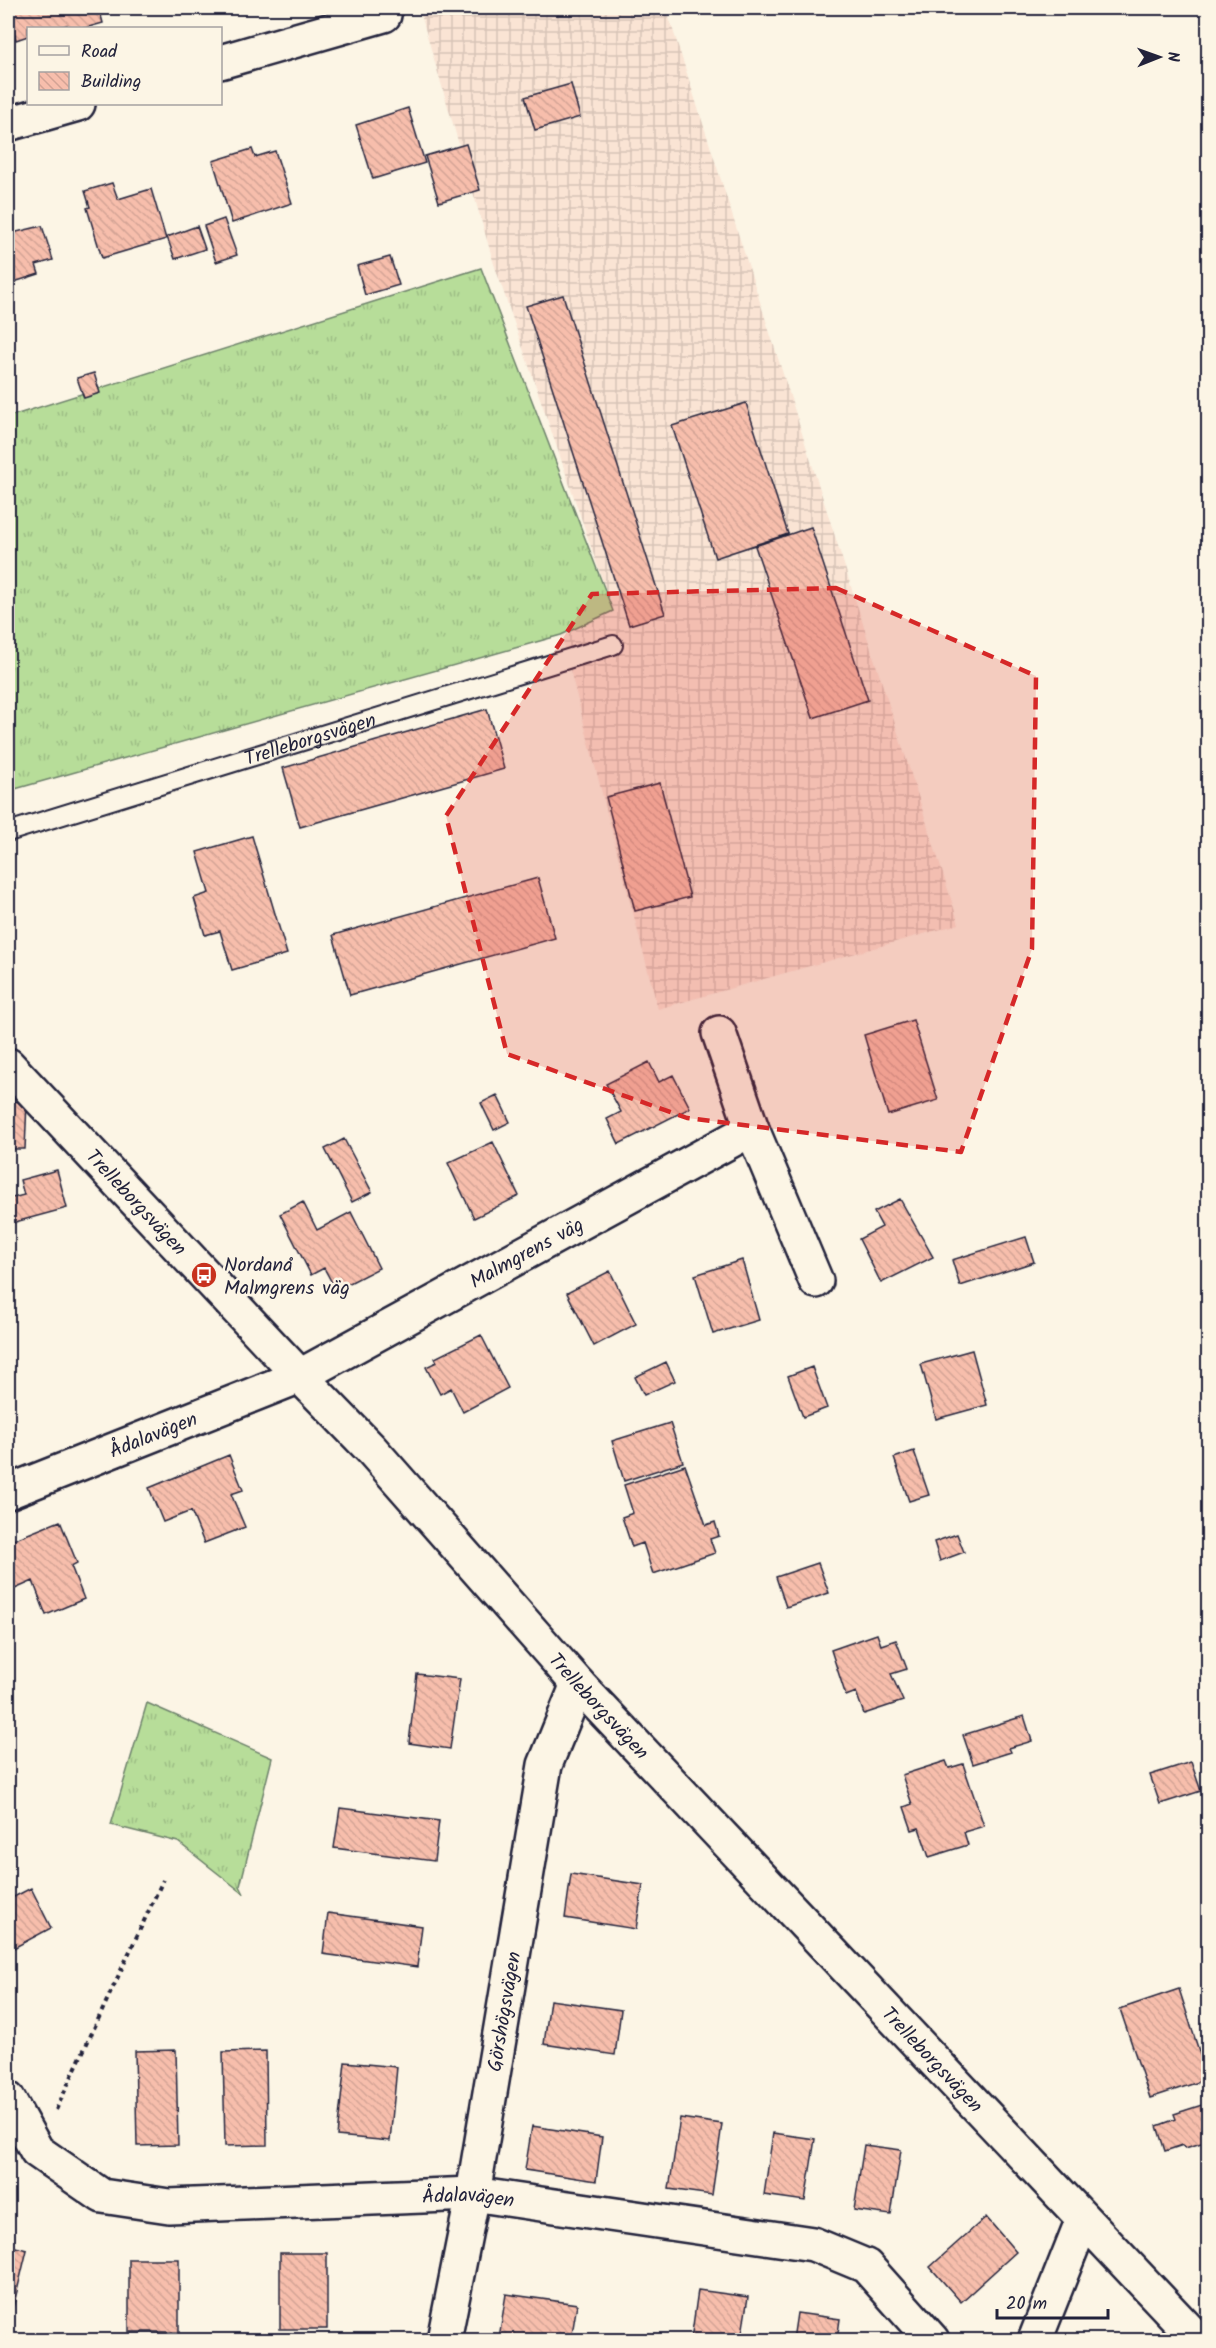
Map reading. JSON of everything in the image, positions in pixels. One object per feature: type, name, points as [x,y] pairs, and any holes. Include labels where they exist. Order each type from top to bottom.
[{"type":"street","points":[[222,61],[384,15]]},
{"type":"street","points":[[8,124],[74,105]]},
{"type":"street","points":[[719,1033],[752,1129],[816,1281]]},
{"type":"street","name":"Trelleborgsvägen","points":[[8,1065],[371,1449],[578,1684],[1198,2340]]},
{"type":"street","name":"Malmgrens väg","points":[[300,1376],[752,1129]]},
{"type":"street","name":"Ådalavägen","points":[[8,1492],[300,1376]]},
{"type":"street","name":"Görshögsvägen","points":[[444,2340],[473,2194],[544,1765],[578,1684]]},
{"type":"street","name":"Ådalavägen","points":[[8,2099],[37,2151],[102,2196],[169,2206],[473,2194],[813,2244],[866,2266],[932,2340]]},
{"type":"street","points":[[1035,2340],[1083,2219]]},
{"type":"lane","name":"Trelleborgsvägen","points":[[8,832],[613,645]]},
{"type":"path","points":[[37,2151],[163,1880]]},
{"type":"highlighted area","points":[[836,588],[1036,676],[1032,949],[961,1152],[687,1118],[507,1054],[446,816],[592,594]]},
{"type":"shaded area","points":[[419,8],[666,8],[959,924],[658,1009],[561,635],[613,611],[494,264]]},
{"type":"green space","points":[[481,268],[613,611],[561,635],[8,791],[8,417]]},
{"type":"green space","points":[[147,1703],[272,1758],[240,1886],[244,1894],[178,1842],[111,1825]]},
{"type":"building","points":[[8,8],[99,8],[103,23],[89,27],[68,27],[67,25],[27,27],[27,36],[16,40]]},
{"type":"building","points":[[571,84],[580,117],[535,130],[525,97]]},
{"type":"building","points":[[408,108],[425,163],[373,179],[356,125]]},
{"type":"building","points":[[466,144],[480,190],[439,202],[425,156]]},
{"type":"building","points":[[252,149],[255,157],[275,151],[292,203],[232,223],[213,161]]},
{"type":"building","points":[[112,183],[118,199],[151,189],[166,239],[102,258],[87,208],[90,207],[85,191]]},
{"type":"building","points":[[224,219],[237,255],[216,262],[204,226]]},
{"type":"building","points":[[42,226],[53,260],[36,265],[39,274],[8,284],[8,234]]},
{"type":"building","points":[[197,226],[205,249],[175,259],[167,237]]},
{"type":"building","points":[[390,257],[399,285],[365,295],[357,266]]},
{"type":"building","points":[[563,295],[665,614],[629,625],[526,306]]},
{"type":"building","points":[[94,373],[100,393],[84,398],[77,378]]},
{"type":"building","points":[[746,403],[788,534],[715,558],[672,426]]},
{"type":"building","points":[[811,527],[868,700],[813,718],[755,546]]},
{"type":"building","points":[[487,709],[504,769],[300,827],[283,768]]},
{"type":"building","points":[[660,783],[690,897],[635,911],[606,797]]},
{"type":"building","points":[[252,836],[287,954],[232,970],[220,931],[205,935],[194,898],[209,893],[197,852]]},
{"type":"building","points":[[538,878],[555,938],[350,995],[333,935]]},
{"type":"building","points":[[913,1020],[938,1100],[888,1115],[864,1035]]},
{"type":"building","points":[[649,1062],[659,1082],[673,1075],[690,1108],[619,1144],[607,1119],[621,1112],[606,1084]]},
{"type":"building","points":[[497,1095],[510,1122],[494,1130],[481,1103]]},
{"type":"building","points":[[8,1101],[27,1102],[25,1149],[8,1149]]},
{"type":"building","points":[[344,1139],[372,1192],[352,1202],[325,1149]]},
{"type":"building","points":[[493,1142],[519,1196],[474,1218],[448,1163]]},
{"type":"building","points":[[57,1170],[67,1208],[8,1224],[8,1199],[24,1195],[20,1180]]},
{"type":"building","points":[[900,1199],[933,1257],[881,1283],[859,1239],[882,1227],[874,1212]]},
{"type":"building","points":[[303,1202],[317,1230],[351,1212],[379,1268],[336,1290],[324,1268],[311,1275],[280,1214]]},
{"type":"building","points":[[1026,1237],[1034,1262],[960,1286],[952,1260]]},
{"type":"building","points":[[742,1260],[759,1320],[713,1334],[695,1275]]},
{"type":"building","points":[[610,1271],[636,1324],[594,1346],[567,1293]]},
{"type":"building","points":[[481,1335],[508,1388],[463,1412],[451,1388],[440,1394],[426,1367],[437,1362],[435,1358]]},
{"type":"building","points":[[972,1350],[987,1405],[936,1419],[921,1364]]},
{"type":"building","points":[[666,1362],[675,1381],[644,1395],[635,1377]]},
{"type":"building","points":[[812,1367],[827,1408],[803,1417],[788,1376]]},
{"type":"building","points":[[670,1423],[683,1462],[624,1481],[612,1441]]},
{"type":"building","points":[[914,1451],[929,1495],[909,1501],[894,1458]]},
{"type":"building","points":[[229,1455],[243,1490],[231,1494],[245,1527],[204,1543],[191,1511],[163,1522],[149,1488]]},
{"type":"building","points":[[685,1465],[706,1525],[715,1522],[719,1536],[710,1539],[715,1553],[653,1574],[643,1543],[632,1547],[622,1517],[633,1513],[624,1485]]},
{"type":"building","points":[[60,1521],[77,1563],[71,1566],[84,1599],[46,1615],[33,1581],[8,1592],[8,1542]]},
{"type":"building","points":[[957,1534],[964,1552],[940,1561],[934,1542]]},
{"type":"building","points":[[818,1563],[829,1593],[786,1607],[776,1577]]},
{"type":"building","points":[[877,1634],[881,1645],[896,1640],[907,1669],[891,1674],[903,1701],[864,1714],[856,1692],[846,1696],[831,1650]]},
{"type":"building","points":[[417,1674],[460,1679],[450,1749],[409,1743]]},
{"type":"building","points":[[1024,1716],[1032,1741],[1009,1748],[1011,1752],[973,1764],[963,1735]]},
{"type":"building","points":[[946,1761],[949,1768],[963,1764],[984,1826],[964,1832],[968,1845],[929,1857],[919,1828],[912,1830],[904,1807],[912,1804],[902,1775]]},
{"type":"building","points":[[1191,1762],[1201,1791],[1160,1804],[1150,1775]]},
{"type":"building","points":[[340,1808],[439,1821],[434,1861],[334,1848]]},
{"type":"building","points":[[571,1874],[643,1885],[636,1929],[565,1918]]},
{"type":"building","points":[[31,1888],[51,1928],[8,1951],[8,1900]]},
{"type":"building","points":[[328,1913],[422,1926],[417,1967],[323,1954]]},
{"type":"building","points":[[1179,1989],[1208,2079],[1150,2098],[1120,2009]]},
{"type":"building","points":[[550,2000],[621,2010],[615,2055],[544,2044]]},
{"type":"building","points":[[176,2050],[178,2145],[137,2146],[135,2051]]},
{"type":"building","points":[[266,2051],[267,2145],[225,2146],[223,2052]]},
{"type":"building","points":[[345,2062],[397,2067],[390,2141],[337,2136]]},
{"type":"building","points":[[1208,2103],[1208,2141],[1165,2151],[1157,2126],[1176,2119],[1174,2114]]},
{"type":"building","points":[[680,2118],[722,2124],[712,2195],[669,2189]]},
{"type":"building","points":[[532,2126],[602,2137],[596,2181],[525,2170]]},
{"type":"building","points":[[773,2133],[815,2139],[805,2201],[764,2195]]},
{"type":"building","points":[[864,2145],[901,2150],[891,2215],[854,2210]]},
{"type":"building","points":[[986,2217],[1016,2252],[961,2302],[930,2267]]},
{"type":"building","points":[[8,2245],[27,2250],[8,2328]]},
{"type":"building","points":[[280,2253],[327,2253],[327,2329],[280,2329]]},
{"type":"building","points":[[129,2259],[179,2259],[179,2332],[129,2332]]},
{"type":"building","points":[[698,2290],[748,2297],[741,2340],[691,2340]]},
{"type":"building","points":[[506,2294],[577,2304],[571,2340],[499,2338]]},
{"type":"building","points":[[797,2313],[840,2319],[837,2340],[793,2340]]},
{"type":"place","name":"Nordanå Malmgrens väg","points":[[204,1275]]}]
